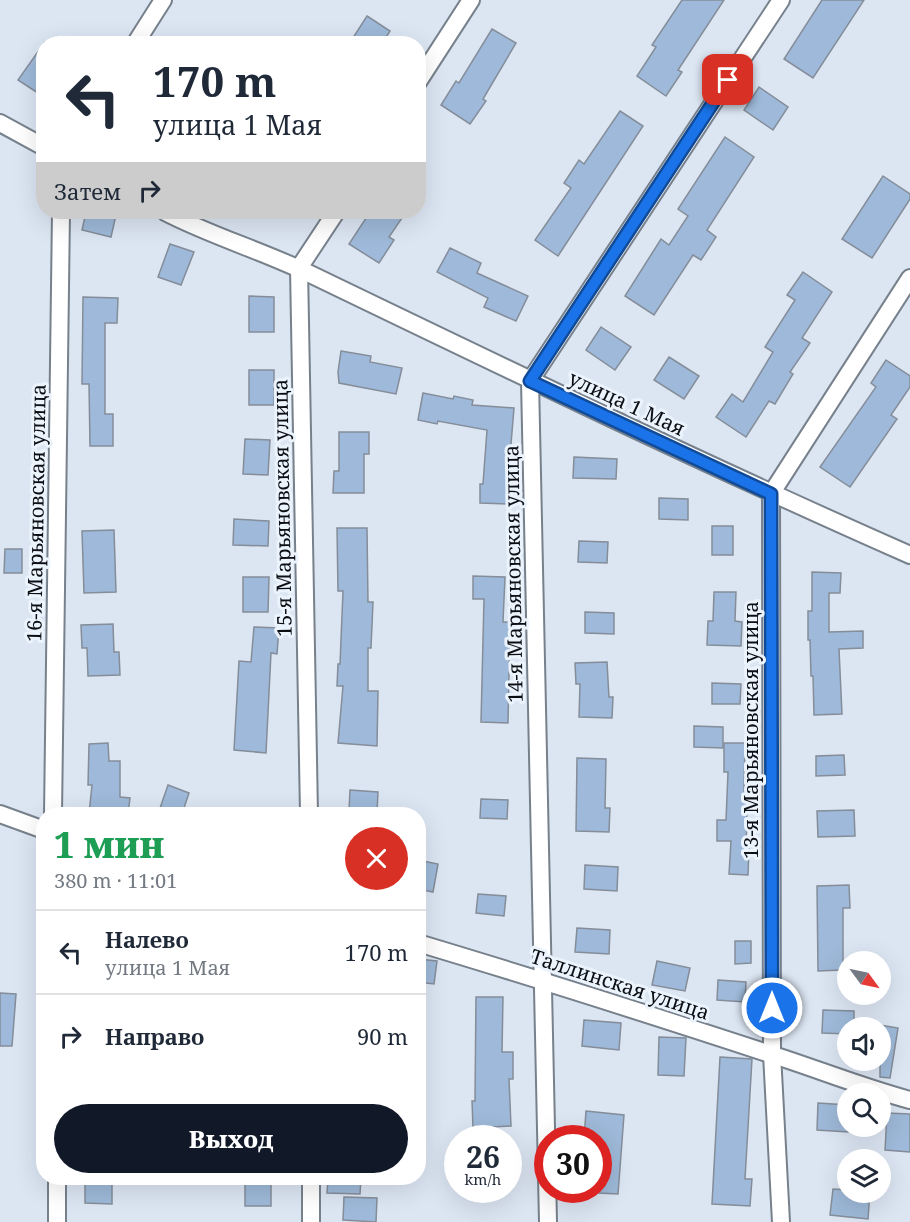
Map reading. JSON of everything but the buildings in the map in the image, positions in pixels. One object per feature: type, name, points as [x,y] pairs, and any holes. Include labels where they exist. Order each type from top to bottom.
[{"type":"street","points":[[140,36],[163,0]]},
{"type":"street","points":[[426,70],[471,0]]},
{"type":"street","points":[[530,381],[781,0]]},
{"type":"street","points":[[0,123],[36,143]]},
{"type":"street","name":"16-я Марьяновская улица","points":[[53,807],[61,219]]},
{"type":"street","name":"улица 1 Мая","points":[[182,219],[299,268],[530,381],[771,494],[910,555]]},
{"type":"street","points":[[299,268],[331,219]]},
{"type":"street","name":"15-я Марьяновская улица","points":[[299,268],[309,807]]},
{"type":"street","points":[[771,494],[910,278]]},
{"type":"street","name":"14-я Марьяновская улица","points":[[530,381],[548,1222]]},
{"type":"street","name":"13-я Марьяновская улица","points":[[771,494],[772,1054],[781,1222]]},
{"type":"street","points":[[0,813],[36,827]]},
{"type":"street","name":"Таллинская улица","points":[[426,945],[772,1054],[874,1090],[910,1100]]},
{"type":"street","points":[[57,1185],[57,1222]]},
{"type":"street","points":[[311,1185],[311,1222]]},
{"type":"route","points":[[728,80],[530,381],[771,494],[772,1008]]}]
